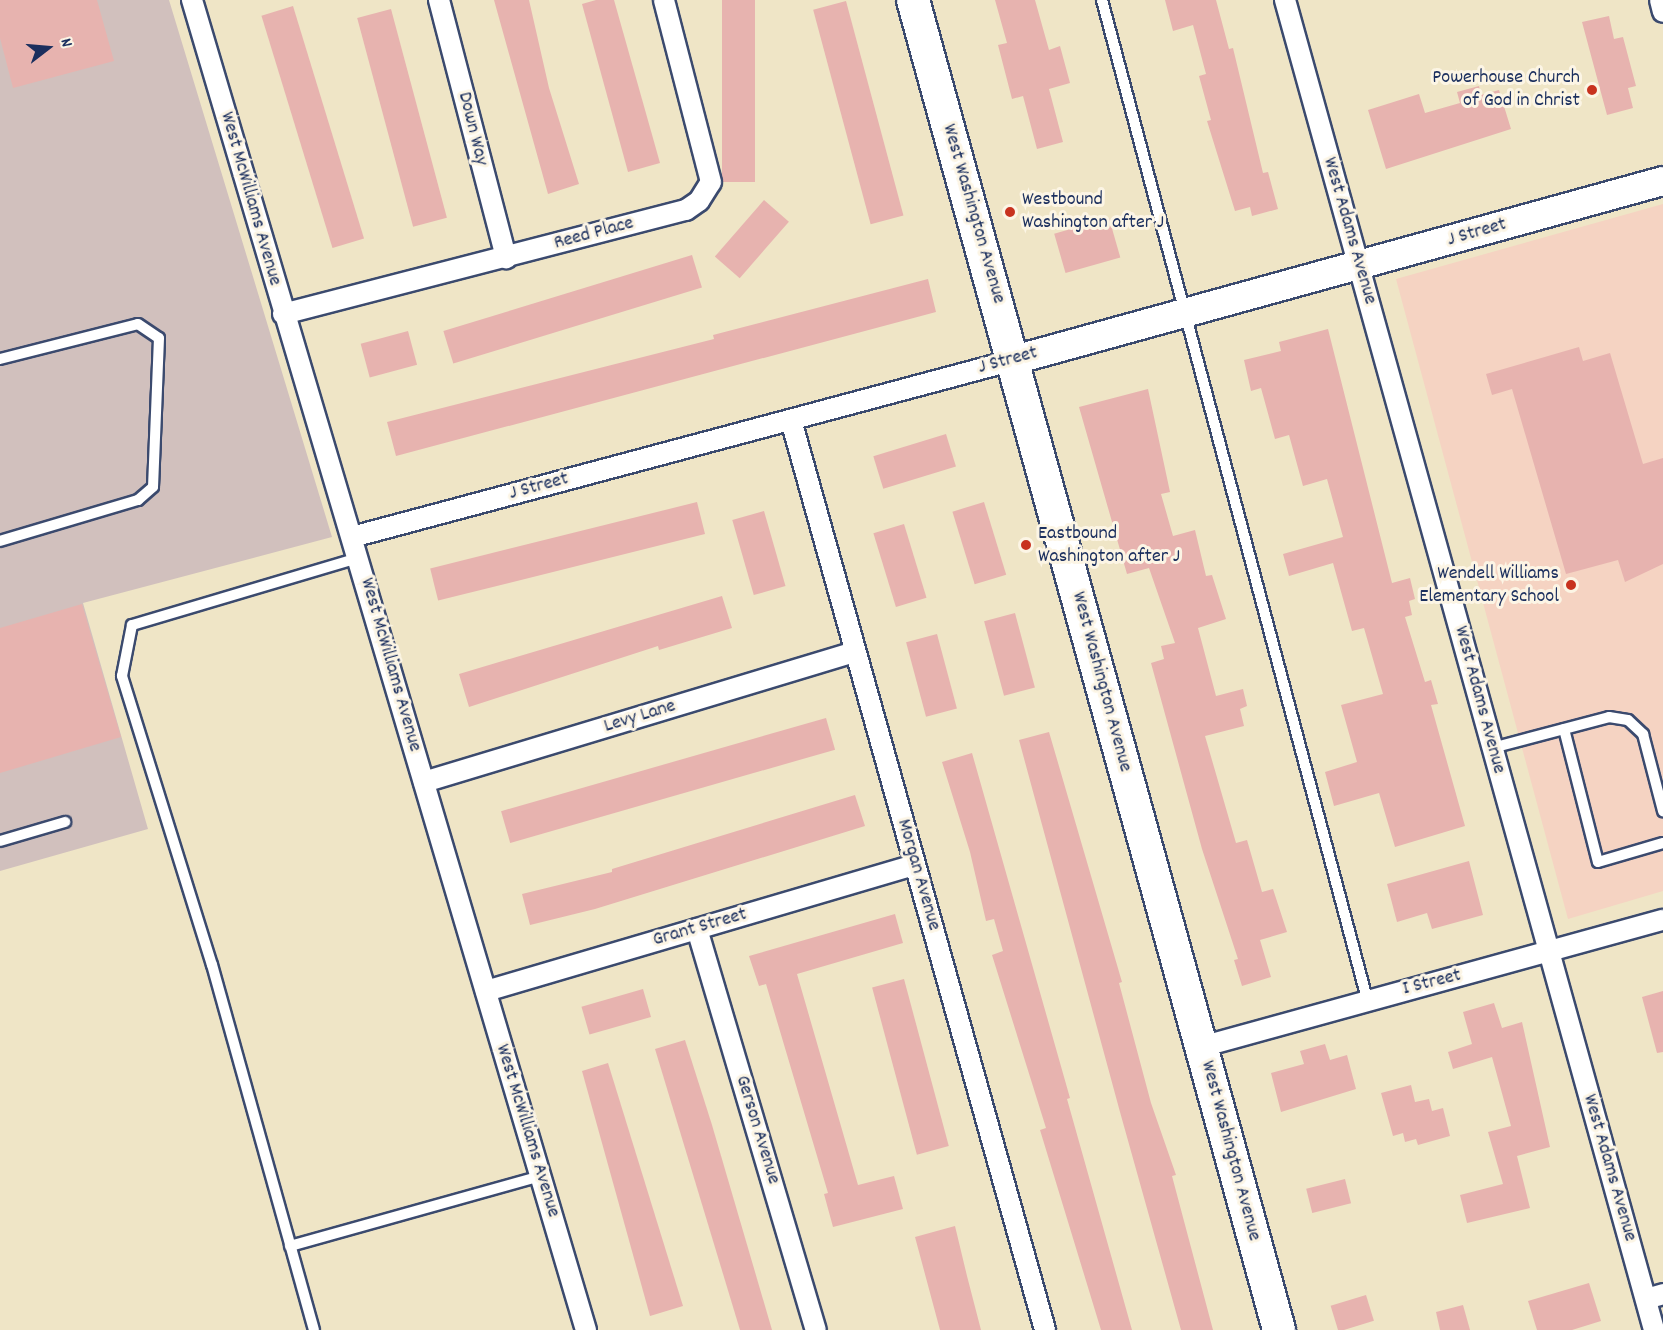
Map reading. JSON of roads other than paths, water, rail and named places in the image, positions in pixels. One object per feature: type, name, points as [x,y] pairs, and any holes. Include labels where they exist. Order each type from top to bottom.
[{"type":"main road","name":"West Washington Avenue","points":[[914,0],[1279,1330]]},
{"type":"street","name":"West McWilliams Avenue","points":[[192,0],[283,314],[352,537],[586,1330]]},
{"type":"street","name":"Down Way","points":[[439,0],[506,258]]},
{"type":"street","name":"Reed Place","points":[[283,314],[686,210],[699,201],[711,182],[664,0]]},
{"type":"street","name":"West Adams Avenue","points":[[1285,0],[1549,954],[1654,1296],[1654,1330]]},
{"type":"street","points":[[1660,0],[1663,12]]},
{"type":"street","name":"J Street","points":[[352,537],[1014,360],[1663,181]]},
{"type":"street","name":"Morgan Avenue","points":[[790,420],[1045,1330]]},
{"type":"street","name":"Levy Lane","points":[[424,782],[855,652]]},
{"type":"street","name":"Grant Street","points":[[486,991],[915,865]]},
{"type":"street","name":"I Street","points":[[1201,1047],[1367,999],[1549,954],[1663,920]]},
{"type":"street","name":"Gerson Avenue","points":[[697,929],[816,1330]]},
{"type":"lane","points":[[1102,0],[1367,999]]},
{"type":"lane","points":[[0,359],[138,324],[159,338],[153,487],[138,500],[0,541]]},
{"type":"lane","points":[[314,1330],[212,965],[122,676],[132,625],[358,558]]},
{"type":"lane","points":[[1492,748],[1609,717],[1628,720],[1643,734],[1663,811]]},
{"type":"lane","points":[[1564,729],[1598,862],[1663,843]]},
{"type":"lane","points":[[0,841],[65,822]]},
{"type":"lane","points":[[290,1246],[540,1176]]},
{"type":"place","name":"Powerhouse Church of God in Christ","points":[[1592,90]]},
{"type":"place","name":"Westbound Washington after J","points":[[1010,212]]},
{"type":"place","name":"Eastbound Washington after J","points":[[1026,545]]},
{"type":"place","name":"Wendell Williams Elementary School","points":[[1571,585]]}]
